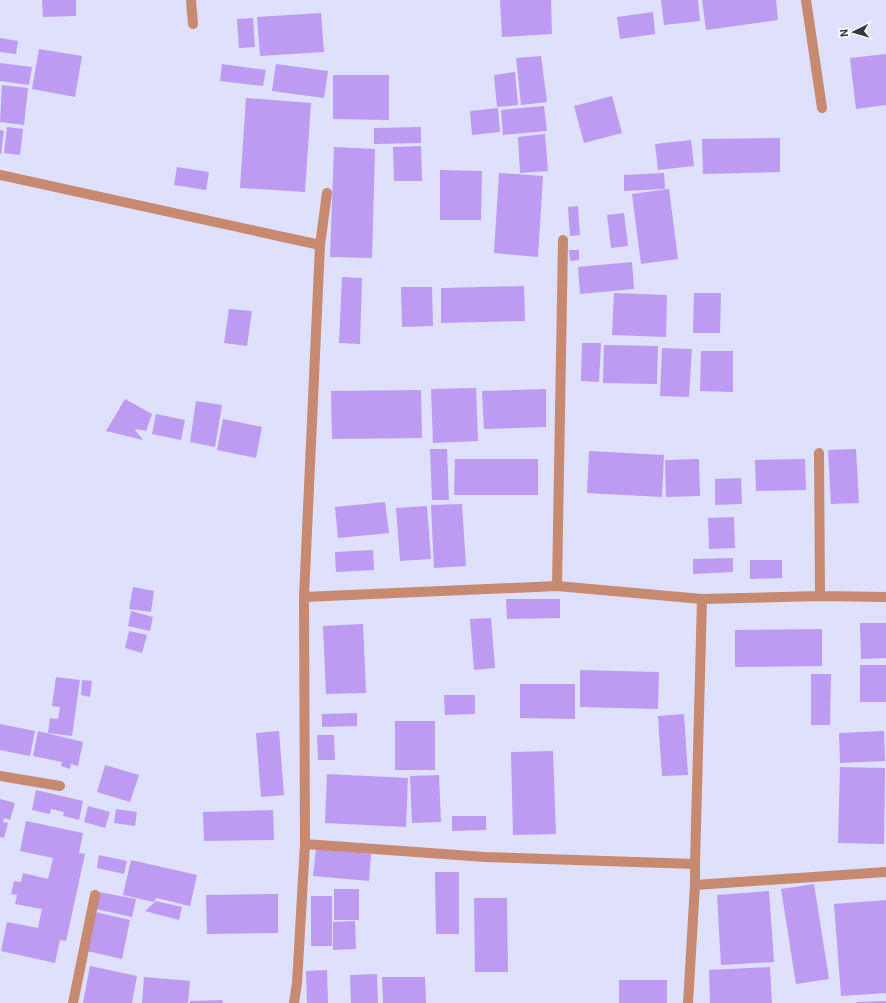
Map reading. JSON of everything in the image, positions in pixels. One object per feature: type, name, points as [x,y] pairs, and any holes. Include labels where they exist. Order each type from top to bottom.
[{"type":"street","points":[[191,0],[193,24]]},
{"type":"street","points":[[806,0],[822,108]]},
{"type":"street","points":[[0,175],[320,245]]},
{"type":"street","points":[[294,1003],[297,983],[305,844],[304,597],[320,245],[327,193]]},
{"type":"street","points":[[557,586],[563,240]]},
{"type":"street","points":[[819,453],[820,596]]},
{"type":"street","points":[[304,597],[557,586],[702,599],[820,596],[886,597]]},
{"type":"street","points":[[688,1003],[696,885],[695,864],[702,599]]},
{"type":"street","points":[[0,776],[60,786]]},
{"type":"street","points":[[305,844],[485,857],[695,864]]},
{"type":"street","points":[[696,885],[886,872]]},
{"type":"street","points":[[73,1003],[96,895]]},
{"type":"building","points":[[42,0],[76,0],[76,16],[43,17]]},
{"type":"building","points":[[500,0],[551,0],[552,34],[502,37]]},
{"type":"building","points":[[661,0],[698,0],[700,21],[664,25]]},
{"type":"building","points":[[702,0],[776,0],[778,20],[706,30]]},
{"type":"building","points":[[653,12],[655,34],[620,39],[617,17]]},
{"type":"building","points":[[321,13],[324,52],[260,56],[257,17]]},
{"type":"building","points":[[253,18],[255,47],[239,48],[237,19]]},
{"type":"building","points":[[0,38],[18,41],[16,54],[0,52]]},
{"type":"building","points":[[39,49],[82,56],[75,97],[32,89]]},
{"type":"building","points":[[886,54],[886,105],[856,109],[850,58]]},
{"type":"building","points":[[541,56],[547,102],[521,105],[516,58]]},
{"type":"building","points":[[0,63],[32,67],[29,85],[0,81]]},
{"type":"building","points":[[222,64],[266,70],[263,86],[220,81]]},
{"type":"building","points":[[276,64],[328,71],[324,98],[272,91]]},
{"type":"building","points":[[515,72],[518,105],[497,107],[494,75]]},
{"type":"building","points":[[333,75],[389,75],[389,120],[333,119]]},
{"type":"building","points":[[2,85],[28,88],[24,125],[0,122]]},
{"type":"building","points":[[612,96],[622,133],[584,143],[574,106]]},
{"type":"building","points":[[246,98],[311,103],[305,192],[240,188]]},
{"type":"building","points":[[544,106],[547,131],[503,135],[501,110]]},
{"type":"building","points":[[498,108],[500,132],[472,135],[470,111]]},
{"type":"building","points":[[7,127],[23,129],[20,155],[4,153]]},
{"type":"building","points":[[421,127],[421,143],[374,144],[374,128]]},
{"type":"building","points":[[0,130],[4,131],[1,154],[0,154]]},
{"type":"building","points":[[545,134],[548,171],[520,173],[518,137]]},
{"type":"building","points":[[780,138],[780,172],[703,174],[702,139]]},
{"type":"building","points":[[691,140],[694,166],[658,170],[655,144]]},
{"type":"building","points":[[421,146],[422,181],[394,181],[393,147]]},
{"type":"building","points":[[334,147],[375,149],[372,258],[330,257]]},
{"type":"building","points":[[177,167],[209,172],[206,190],[174,185]]},
{"type":"building","points":[[440,170],[482,171],[481,220],[440,220]]},
{"type":"building","points":[[499,173],[543,176],[538,257],[494,253]]},
{"type":"building","points":[[664,173],[665,189],[624,191],[624,175]]},
{"type":"building","points":[[669,189],[678,259],[641,264],[632,194]]},
{"type":"building","points":[[578,206],[580,235],[570,236],[568,207]]},
{"type":"building","points":[[624,213],[628,246],[611,248],[607,215]]},
{"type":"building","points":[[569,250],[579,250],[579,260],[570,261]]},
{"type":"building","points":[[632,262],[634,289],[580,294],[578,267]]},
{"type":"building","points":[[342,277],[362,278],[360,344],[339,343]]},
{"type":"building","points":[[524,286],[525,321],[441,323],[441,288]]},
{"type":"building","points":[[401,287],[432,287],[433,326],[402,327]]},
{"type":"building","points":[[614,293],[667,295],[666,337],[612,335]]},
{"type":"building","points":[[694,293],[721,293],[720,333],[693,333]]},
{"type":"building","points":[[229,309],[252,311],[247,346],[224,343]]},
{"type":"building","points":[[582,343],[601,343],[599,382],[581,381]]},
{"type":"building","points":[[604,345],[658,346],[657,384],[603,383]]},
{"type":"building","points":[[662,348],[692,349],[689,397],[660,396]]},
{"type":"building","points":[[701,351],[733,351],[733,392],[700,391]]},
{"type":"building","points":[[476,388],[478,441],[433,443],[431,389]]},
{"type":"building","points":[[546,389],[546,427],[484,429],[482,391]]},
{"type":"building","points":[[421,390],[422,438],[332,439],[331,391]]},
{"type":"building","points":[[125,399],[152,414],[146,431],[135,430],[143,440],[106,431]]},
{"type":"building","points":[[196,401],[222,405],[215,447],[190,442]]},
{"type":"building","points":[[156,414],[185,420],[181,440],[152,434]]},
{"type":"building","points":[[223,419],[262,427],[256,458],[217,450]]},
{"type":"building","points":[[430,449],[447,449],[449,500],[432,500]]},
{"type":"building","points":[[856,449],[859,503],[831,504],[828,450]]},
{"type":"building","points":[[589,451],[664,455],[662,497],[587,493]]},
{"type":"building","points":[[455,459],[538,459],[538,495],[454,495]]},
{"type":"building","points":[[699,459],[700,496],[666,497],[665,460]]},
{"type":"building","points":[[805,459],[806,490],[756,491],[755,460]]},
{"type":"building","points":[[741,478],[742,504],[715,505],[715,479]]},
{"type":"building","points":[[385,502],[389,533],[338,538],[335,507]]},
{"type":"building","points":[[462,504],[466,566],[434,568],[431,505]]},
{"type":"building","points":[[427,506],[431,559],[400,561],[396,508]]},
{"type":"building","points":[[734,517],[735,548],[709,549],[708,518]]},
{"type":"building","points":[[373,550],[374,570],[336,572],[335,552]]},
{"type":"building","points":[[733,558],[733,572],[693,574],[693,559]]},
{"type":"building","points":[[750,560],[782,560],[782,578],[750,579]]},
{"type":"building","points":[[133,587],[154,591],[151,612],[129,609]]},
{"type":"building","points":[[506,599],[560,599],[560,618],[507,619]]},
{"type":"building","points":[[131,611],[153,617],[150,631],[128,626]]},
{"type":"building","points":[[491,618],[495,668],[474,670],[470,619]]},
{"type":"building","points":[[860,623],[886,623],[886,658],[861,659]]},
{"type":"building","points":[[363,624],[366,693],[326,694],[323,626]]},
{"type":"building","points":[[822,629],[822,666],[735,667],[735,630]]},
{"type":"building","points":[[129,631],[147,635],[142,653],[125,648]]},
{"type":"building","points":[[860,665],[886,665],[886,702],[860,702]]},
{"type":"building","points":[[580,670],[659,672],[658,709],[580,707]]},
{"type":"building","points":[[811,674],[831,674],[830,725],[811,725]]},
{"type":"building","points":[[56,677],[80,680],[72,736],[48,733],[50,718],[58,719],[60,707],[52,706]]},
{"type":"building","points":[[82,680],[92,681],[90,697],[81,695]]},
{"type":"building","points":[[520,684],[575,684],[575,719],[520,718]]},
{"type":"building","points":[[444,695],[475,695],[475,714],[445,715]]},
{"type":"building","points":[[357,713],[357,726],[322,727],[322,714]]},
{"type":"building","points":[[684,714],[688,775],[662,776],[658,716]]},
{"type":"building","points":[[395,721],[435,721],[435,770],[395,770]]},
{"type":"building","points":[[0,724],[35,731],[30,756],[0,750]]},
{"type":"building","points":[[38,731],[83,742],[78,766],[71,764],[70,769],[61,766],[62,762],[33,756]]},
{"type":"building","points":[[279,731],[284,795],[261,797],[256,733]]},
{"type":"building","points":[[884,731],[885,761],[840,763],[839,733]]},
{"type":"building","points":[[317,735],[334,735],[335,760],[318,760]]},
{"type":"building","points":[[553,751],[556,834],[513,835],[511,752]]},
{"type":"building","points":[[105,765],[139,775],[130,802],[97,792]]},
{"type":"building","points":[[840,767],[885,768],[884,844],[838,843]]},
{"type":"building","points":[[327,774],[408,778],[406,827],[325,823]]},
{"type":"building","points":[[439,775],[441,822],[412,823],[410,776]]},
{"type":"building","points":[[36,790],[83,801],[79,820],[63,816],[64,812],[51,809],[50,814],[32,810]]},
{"type":"building","points":[[0,799],[15,803],[10,820],[4,818],[3,822],[8,823],[4,838],[0,837]]},
{"type":"building","points":[[88,806],[110,812],[105,828],[84,822]]},
{"type":"building","points":[[116,809],[137,812],[135,826],[114,823]]},
{"type":"building","points":[[273,810],[274,840],[204,841],[203,812]]},
{"type":"building","points":[[452,816],[486,816],[486,830],[452,831]]},
{"type":"building","points":[[26,821],[83,833],[79,853],[85,854],[66,941],[60,940],[55,963],[1,951],[7,922],[38,928],[42,909],[15,904],[17,895],[11,894],[14,881],[21,882],[23,873],[48,879],[53,858],[20,851]]},
{"type":"building","points":[[316,849],[371,854],[369,881],[313,876]]},
{"type":"building","points":[[99,855],[127,861],[124,874],[97,868]]},
{"type":"building","points":[[131,860],[197,875],[190,906],[156,898],[154,902],[123,895]]},
{"type":"building","points":[[435,872],[459,872],[459,934],[436,934]]},
{"type":"building","points":[[814,884],[829,979],[796,984],[781,889]]},
{"type":"building","points":[[334,889],[359,889],[359,920],[334,920]]},
{"type":"building","points":[[769,891],[774,962],[721,965],[717,895]]},
{"type":"building","points":[[99,892],[136,899],[132,917],[96,909]]},
{"type":"building","points":[[278,894],[278,933],[207,934],[206,895]]},
{"type":"building","points":[[311,896],[332,896],[332,946],[311,946]]},
{"type":"building","points":[[474,898],[507,898],[508,972],[475,972]]},
{"type":"building","points":[[886,900],[886,993],[841,996],[834,904]]},
{"type":"building","points":[[156,901],[182,907],[179,920],[145,911]]},
{"type":"building","points":[[95,912],[130,920],[122,959],[87,951]]},
{"type":"building","points":[[355,921],[356,949],[333,950],[333,922]]},
{"type":"building","points":[[90,966],[137,976],[132,1003],[83,1003]]},
{"type":"building","points":[[770,967],[772,1003],[710,1003],[709,970]]},
{"type":"building","points":[[327,970],[328,1003],[307,1003],[306,971]]},
{"type":"building","points":[[377,974],[378,1003],[351,1003],[350,975]]},
{"type":"building","points":[[144,977],[190,981],[188,1003],[142,1003]]},
{"type":"building","points":[[382,977],[425,977],[426,1003],[383,1003]]},
{"type":"building","points":[[619,980],[667,980],[667,1003],[619,1003]]},
{"type":"building","points":[[222,1000],[223,1003],[190,1003],[190,1001]]},
{"type":"building","points":[[886,1001],[886,1003],[856,1002]]}]
